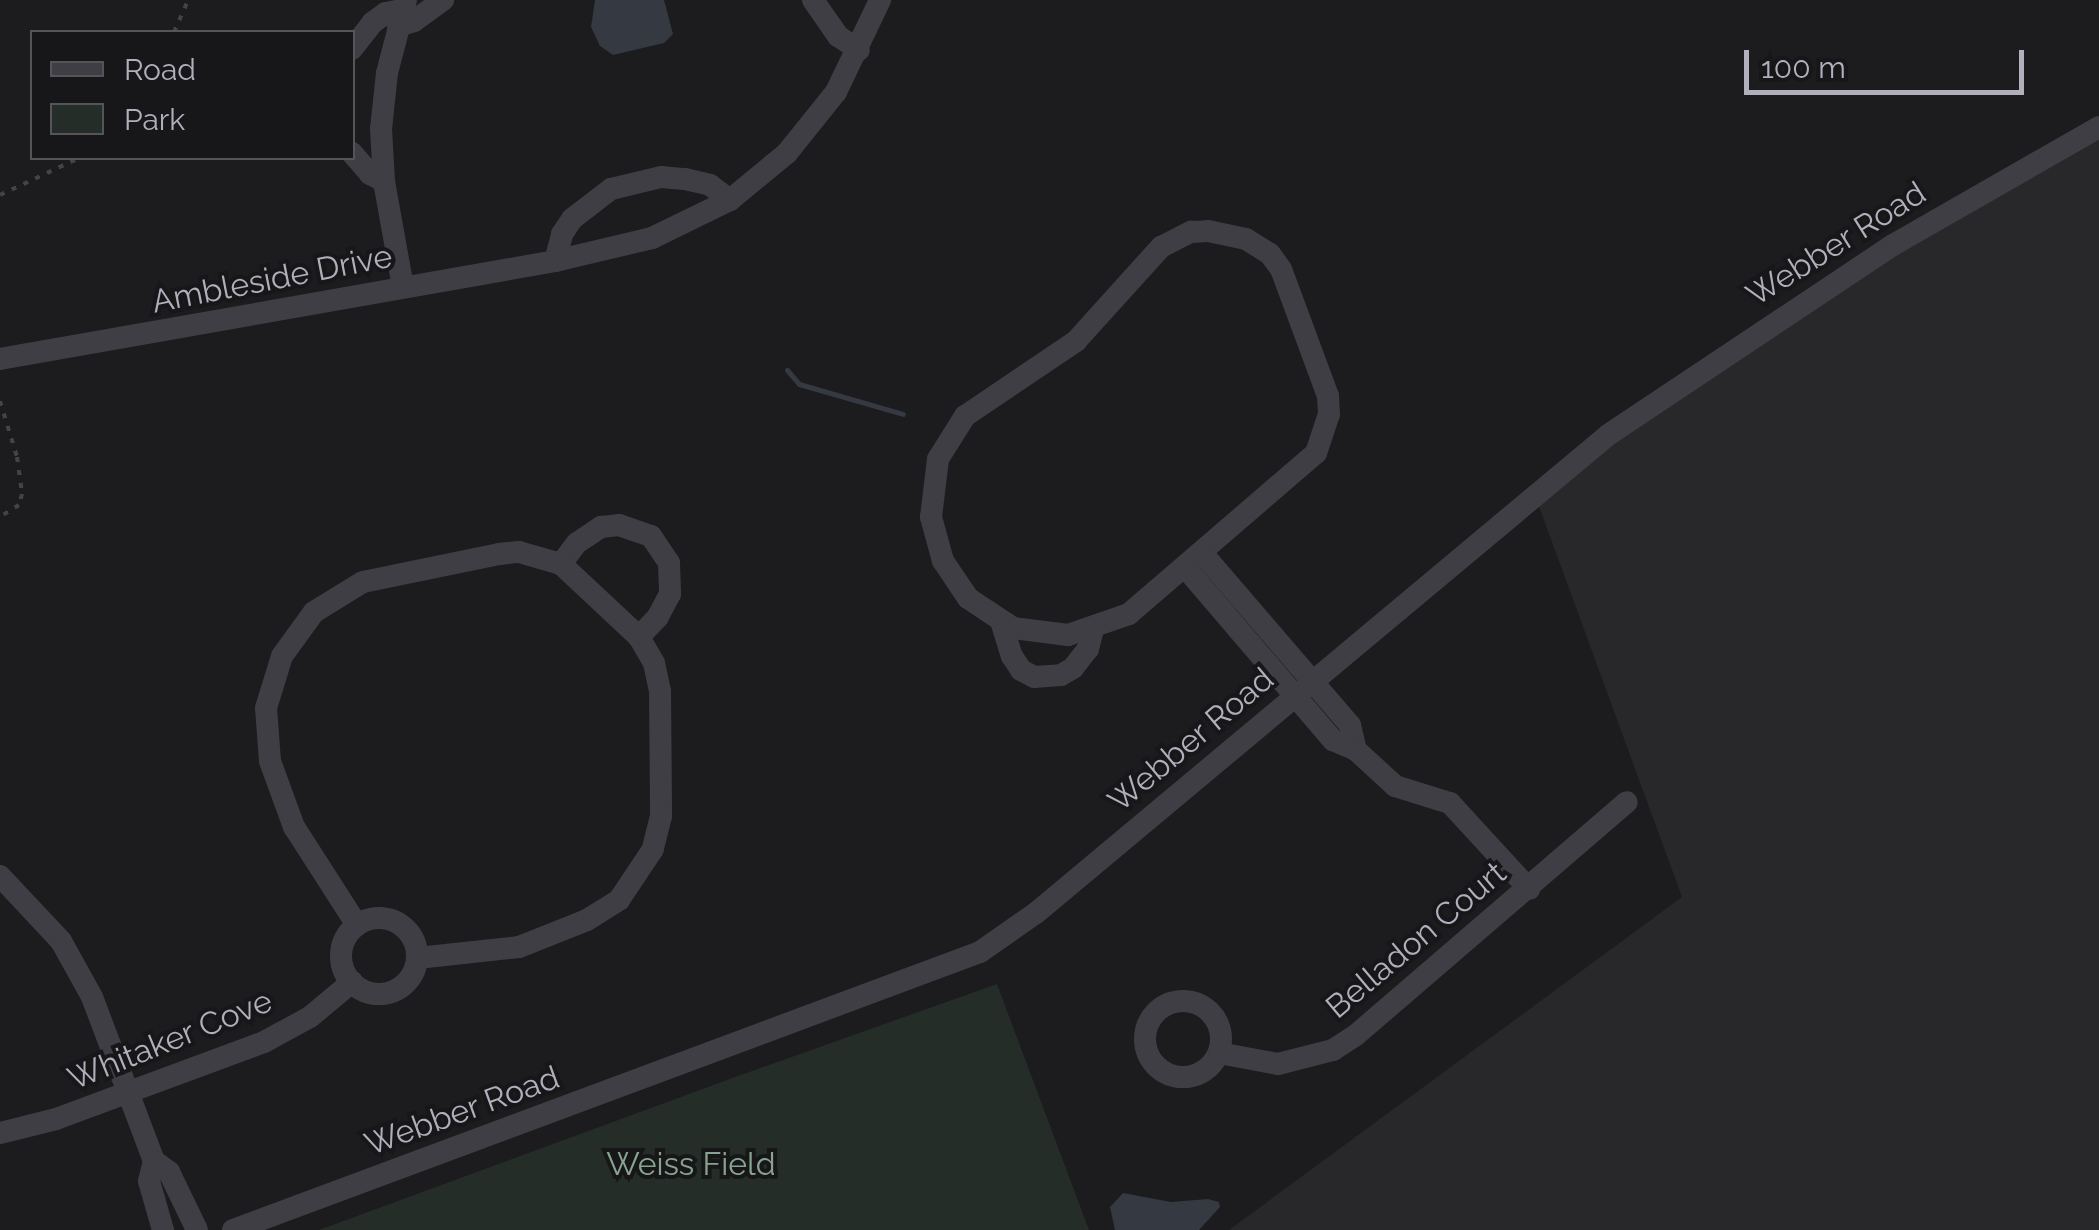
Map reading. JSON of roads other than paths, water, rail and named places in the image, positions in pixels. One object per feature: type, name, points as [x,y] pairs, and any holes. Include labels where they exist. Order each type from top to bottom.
[{"type":"street","points":[[355,45],[372,23],[386,13],[402,12],[414,21],[443,0]]},
{"type":"street","points":[[813,0],[838,36],[858,50]]},
{"type":"street","name":"Ambleside Drive","points":[[0,360],[555,260],[652,238],[730,200],[775,165],[815,121],[858,50],[880,0]]},
{"type":"street","points":[[402,12],[383,97],[384,181],[402,288]]},
{"type":"street","name":"Webber Road","points":[[233,1230],[980,952],[1036,912],[1534,494],[1683,381],[1922,227],[2099,127]]},
{"type":"street","points":[[355,156],[370,174],[384,181]]},
{"type":"street","points":[[555,260],[562,234],[572,220],[590,202],[623,185],[661,177],[685,179],[710,185],[730,200]]},
{"type":"street","points":[[1208,231],[1246,239],[1270,254],[1281,269],[1324,376],[1329,414],[1316,453],[1194,560],[1128,614],[1093,629],[1041,634],[1001,621],[980,609],[954,580],[934,538],[932,476],[947,440],[983,400],[1076,341],[1161,247],[1191,232],[1208,231]]},
{"type":"street","points":[[561,564],[577,544],[601,528],[619,526],[651,536],[668,563],[670,594],[658,617],[639,637]]},
{"type":"street","points":[[357,925],[294,827],[270,761],[266,708],[282,656],[314,612],[363,582],[519,552],[561,564],[639,637],[654,664],[660,691],[660,816],[640,874],[619,900],[556,934],[519,947],[418,958]]},
{"type":"street","points":[[1194,560],[1314,680],[1350,725],[1356,750]]},
{"type":"street","points":[[1194,560],[1293,696],[1332,740],[1356,750],[1395,786],[1450,802],[1529,889]]},
{"type":"street","points":[[1001,621],[1012,656],[1034,677],[1061,675],[1073,668],[1088,649],[1093,629]]},
{"type":"street","name":"Belladon Court","points":[[1220,1053],[1278,1064],[1332,1050],[1356,1035],[1627,802]]},
{"type":"street","points":[[0,876],[44,919],[78,968],[154,1162],[149,1181],[163,1230]]},
{"type":"street","points":[[380,917],[404,926],[417,946],[418,958],[410,979],[392,992],[370,993],[352,982],[341,952],[357,925],[380,917]]},
{"type":"street","name":"Whitaker Cove","points":[[0,1133],[129,1094],[264,1042],[310,1016],[352,982]]},
{"type":"street","points":[[154,1162],[169,1172],[197,1230]]},
{"type":"waterway","points":[[787,370],[799,384],[903,414]]},
{"type":"park label","name":"Weiss Field","points":[[691,1164]]}]
